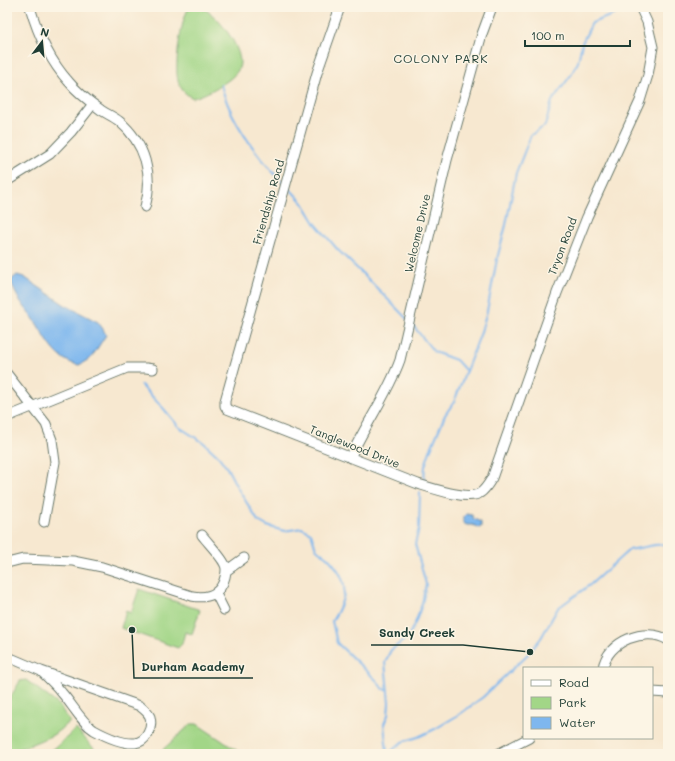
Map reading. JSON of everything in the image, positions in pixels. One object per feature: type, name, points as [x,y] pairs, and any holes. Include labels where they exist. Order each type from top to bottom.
[{"type":"street","points":[[30,7],[47,52],[56,66],[80,93],[93,104],[119,121],[130,132],[139,145],[146,160],[149,181],[145,207]]},
{"type":"street","name":"Friendship Road","points":[[225,406],[228,390],[315,79],[340,7]]},
{"type":"street","name":"Welcome Drive","points":[[350,458],[391,381],[400,360],[447,160],[482,34],[492,7]]},
{"type":"street","name":"Tryon Road","points":[[480,493],[492,478],[557,293],[586,217],[640,101],[648,75],[653,47],[647,22],[640,7]]},
{"type":"street","points":[[7,181],[50,154],[71,132],[93,104]]},
{"type":"street","points":[[7,417],[127,368],[153,369]]},
{"type":"street","points":[[7,374],[50,432],[54,453],[54,470],[44,522]]},
{"type":"street","name":"Tanglewood Drive","points":[[225,406],[227,409],[299,436],[384,472],[435,489],[461,495],[470,496],[480,493]]},
{"type":"street","points":[[7,563],[23,559],[73,561],[113,569],[198,598],[216,594],[223,585],[226,571],[225,565],[202,535]]},
{"type":"street","points":[[226,571],[244,558]]},
{"type":"street","points":[[216,594],[224,610]]},
{"type":"street","points":[[603,667],[611,652],[622,643],[636,635],[660,636],[668,640]]},
{"type":"street","points":[[7,658],[140,706],[150,717],[151,725],[149,732],[145,738],[136,743],[126,743],[92,729],[64,695],[40,671]]},
{"type":"street","points":[[64,695],[70,687],[76,684]]},
{"type":"street","points":[[653,692],[668,693]]},
{"type":"street","points":[[498,754],[527,739]]},
{"type":"green space","points":[[190,7],[200,7],[207,10],[214,16],[234,43],[240,61],[239,68],[236,73],[226,82],[205,94],[193,98],[182,89],[177,74],[181,30]]},
{"type":"green space","points":[[139,589],[200,610],[192,634],[185,632],[182,644],[178,648],[121,628],[126,611],[131,613]]},
{"type":"green space","points":[[26,680],[59,705],[70,722],[53,735],[7,754],[7,703],[20,681]]},
{"type":"green space","points":[[191,724],[197,724],[242,754],[158,754]]},
{"type":"green space","points":[[76,729],[99,754],[48,754]]},
{"type":"water","points":[[17,275],[24,277],[65,305],[98,322],[106,335],[91,358],[79,365],[71,363],[57,353],[17,295],[11,280]]},
{"type":"water","points":[[466,514],[472,515],[474,519],[481,522],[481,527],[479,528],[463,523],[463,517]]},
{"type":"waterway","points":[[424,479],[425,466],[430,451],[445,415],[454,402],[480,335],[487,311],[516,173],[531,135],[545,126],[552,101],[571,75],[578,62],[582,43],[592,23],[633,7]]},
{"type":"waterway","points":[[221,85],[231,112],[246,138],[264,162],[283,183]]},
{"type":"waterway","points":[[288,187],[303,203],[315,223],[338,250],[407,319]]},
{"type":"waterway","points":[[411,323],[434,352],[456,360],[466,371]]},
{"type":"waterway","points":[[141,385],[179,427],[204,443],[219,457],[258,521],[267,526],[284,531],[302,528],[311,533],[316,548],[335,566],[343,581],[344,596],[332,621],[337,643],[376,680],[382,688],[388,691]]},
{"type":"waterway","points":[[386,754],[384,724],[388,715],[389,703],[385,662],[391,650],[408,637],[422,604],[426,584],[415,544],[419,528],[420,492]]},
{"type":"waterway","points":[[388,754],[402,742],[418,737],[435,729],[460,714],[483,697],[530,652],[541,638],[558,608],[591,584],[629,550],[668,544]]},
{"type":"place","name":"Durham Academy","points":[[132,630]]},
{"type":"place","name":"Sandy Creek","points":[[530,652]]},
{"type":"district","name":"COLONY PARK","points":[[441,58]]}]
